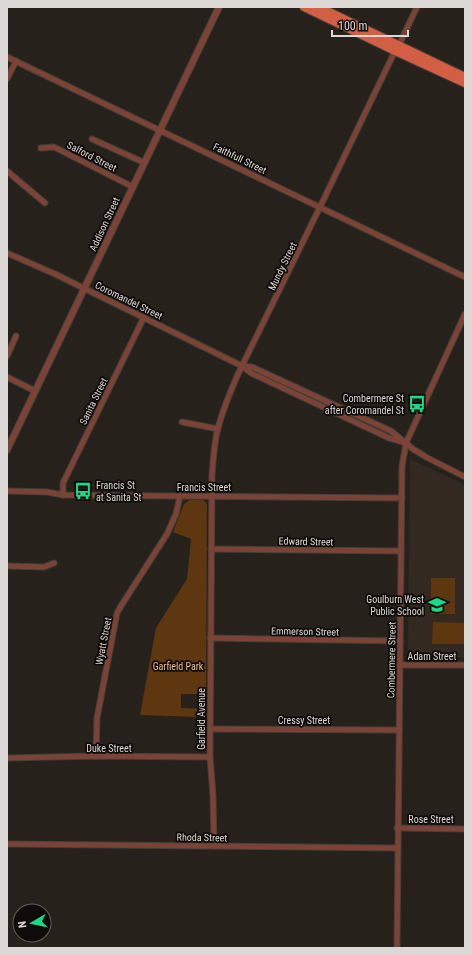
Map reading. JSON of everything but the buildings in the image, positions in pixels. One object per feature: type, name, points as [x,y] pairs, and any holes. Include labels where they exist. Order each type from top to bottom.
[{"type":"main road","points":[[304,7],[465,77]]},
{"type":"main road","points":[[319,7],[465,83]]},
{"type":"street","name":"Addison Street","points":[[8,447],[219,7]]},
{"type":"street","name":"Mundy Street","points":[[212,496],[214,454],[218,429],[242,366],[417,7]]},
{"type":"street","name":"Faithfull Street","points":[[7,57],[465,277]]},
{"type":"street","points":[[7,79],[16,61]]},
{"type":"street","points":[[92,139],[145,163]]},
{"type":"street","name":"Salford Street","points":[[41,148],[54,147],[133,187]]},
{"type":"street","points":[[7,171],[45,203]]},
{"type":"street","name":"Coromandel Street","points":[[7,253],[85,288],[144,317],[242,366],[251,373],[354,422],[406,444]]},
{"type":"street","name":"Combermere Street","points":[[397,948],[397,828],[402,466],[406,444],[465,314]]},
{"type":"street","name":"Sanita Street","points":[[63,495],[63,483],[144,317]]},
{"type":"street","points":[[7,356],[16,336]]},
{"type":"street","name":"Coromandel Street","points":[[242,366],[252,367],[391,431],[406,444]]},
{"type":"street","points":[[7,377],[35,391]]},
{"type":"street","points":[[283,388],[286,382]]},
{"type":"street","points":[[318,405],[321,398]]},
{"type":"street","points":[[354,422],[357,415]]},
{"type":"street","points":[[182,422],[218,429]]},
{"type":"street","points":[[406,444],[426,457],[465,477]]},
{"type":"street","name":"Francis Street","points":[[7,491],[47,492],[63,495],[402,498]]},
{"type":"street","name":"Wyatt Street","points":[[96,756],[97,718],[117,613],[167,534],[177,510],[180,496]]},
{"type":"street","name":"Garfield Avenue","points":[[212,496],[210,757],[213,795],[214,846]]},
{"type":"street","name":"Edward Street","points":[[211,549],[401,551]]},
{"type":"street","points":[[7,566],[44,567],[54,563]]},
{"type":"street","name":"Emmerson Street","points":[[210,638],[400,641]]},
{"type":"street","name":"Adam Street","points":[[400,665],[465,665]]},
{"type":"street","name":"Cressy Street","points":[[210,729],[399,730]]},
{"type":"street","name":"Duke Street","points":[[7,758],[96,756],[210,757]]},
{"type":"street","name":"Rose Street","points":[[397,828],[465,829]]},
{"type":"street","name":"Rhoda Street","points":[[7,844],[397,848]]},
{"type":"shaded area","name":"Goulburn West Public School","points":[[410,459],[465,485],[465,657],[408,657]]},
{"type":"green space","name":"Garfield Park","points":[[190,500],[203,500],[207,504],[206,694],[181,694],[181,708],[206,709],[206,712],[198,712],[196,717],[140,715],[156,628],[187,579],[191,539],[173,532],[184,504]]},
{"type":"green space","points":[[431,578],[455,578],[455,614],[431,614]]},
{"type":"green space","points":[[433,622],[465,623],[465,644],[432,644]]},
{"type":"place","name":"Combermere St after Coromandel St","points":[[417,404]]},
{"type":"place","name":"Francis St at Sanita St","points":[[83,491]]},
{"type":"place","name":"Goulburn West Public School","points":[[437,605]]}]
